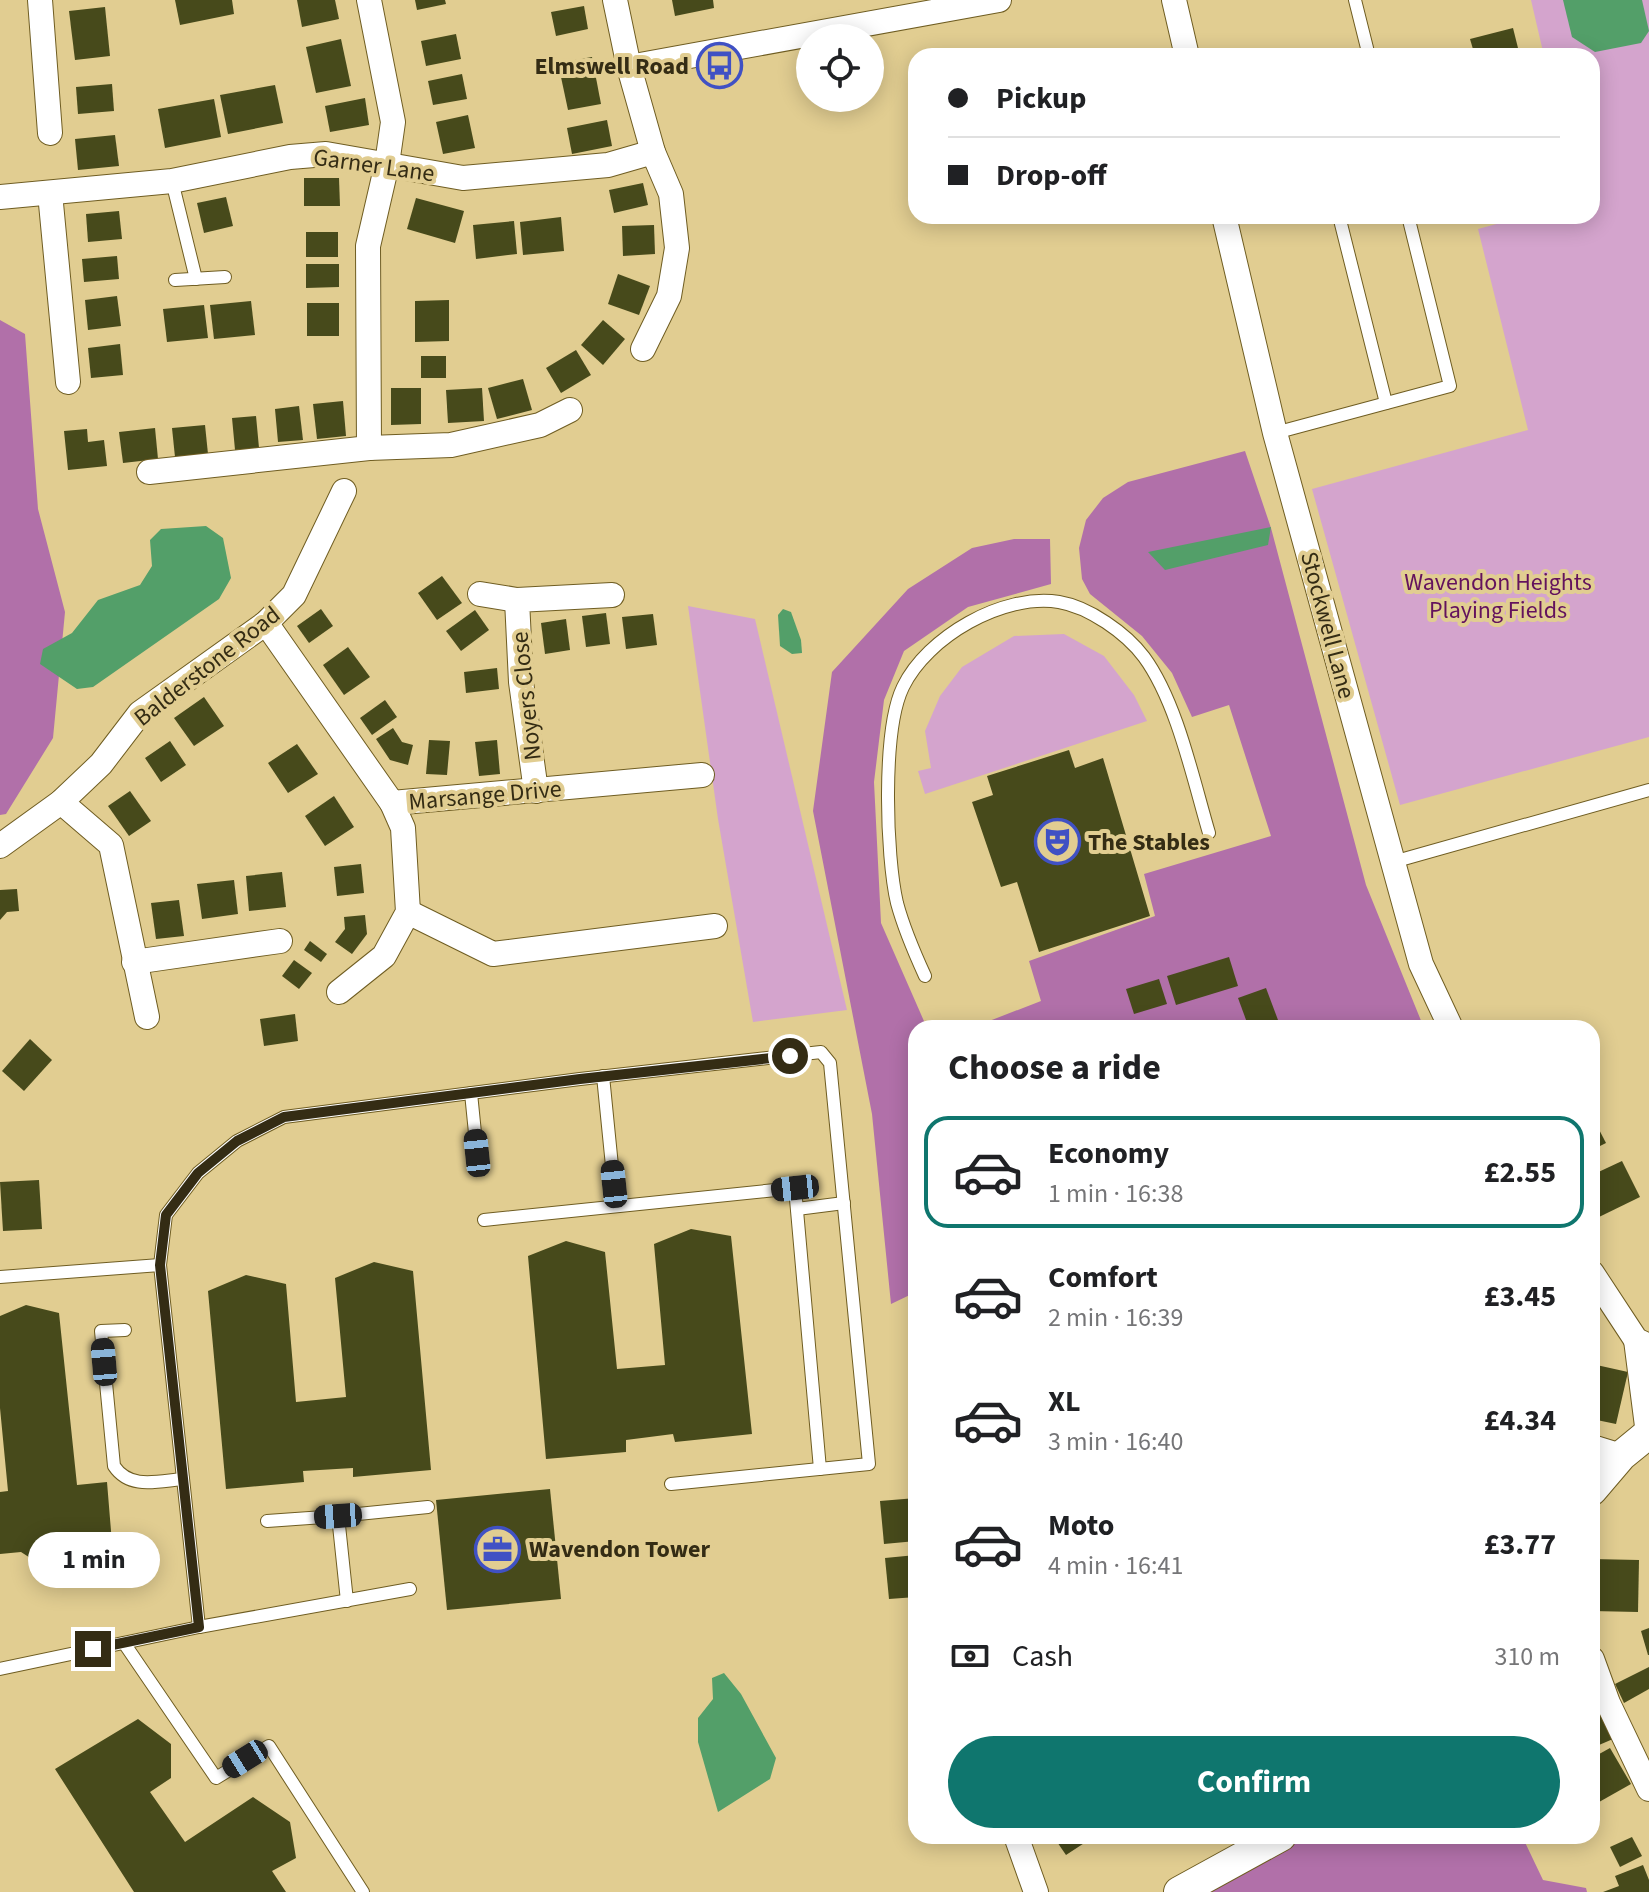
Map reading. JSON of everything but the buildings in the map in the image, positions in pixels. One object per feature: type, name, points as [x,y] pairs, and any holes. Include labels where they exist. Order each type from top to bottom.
[{"type":"street","points":[[40,0],[50,133]]},
{"type":"street","points":[[369,0],[393,122],[387,164],[368,246],[369,448]]},
{"type":"street","points":[[615,0],[629,67],[653,152],[671,194],[677,248],[669,296],[643,349]]},
{"type":"street","points":[[629,67],[999,0]]},
{"type":"street","points":[[1174,0],[1185,48]]},
{"type":"street","name":"Garner Lane","points":[[0,197],[172,181],[290,157],[326,154],[463,178],[608,165],[653,152]]},
{"type":"street","points":[[50,193],[68,382]]},
{"type":"street","name":"Stockwell Lane","points":[[1226,224],[1275,433],[1421,964],[1447,1020]]},
{"type":"street","points":[[149,472],[369,448],[451,445],[540,425],[570,410]]},
{"type":"street","name":"Balderstone Road","points":[[0,846],[61,802],[101,764],[140,713],[266,623],[294,595],[344,491]]},
{"type":"street","name":"Noyers Close","points":[[480,594],[517,600],[612,595]]},
{"type":"street","name":"Noyers Close","points":[[517,600],[521,682],[536,791]]},
{"type":"street","name":"Marsange Drive","points":[[266,623],[392,803],[702,775]]},
{"type":"street","points":[[61,802],[111,845],[147,1017]]},
{"type":"street","points":[[339,992],[384,956],[408,912],[403,828],[392,803]]},
{"type":"street","points":[[408,912],[493,954],[715,926]]},
{"type":"street","points":[[134,962],[280,941]]},
{"type":"street","points":[[1600,1284],[1643,1343],[1649,1433],[1621,1456],[1600,1481]]},
{"type":"street","points":[[1600,1449],[1621,1456]]},
{"type":"street","points":[[1600,1681],[1649,1789]]},
{"type":"street","points":[[1019,1844],[1036,1892]]},
{"type":"street","points":[[1179,1892],[1266,1844]]},
{"type":"lane","points":[[1355,0],[1367,48]]},
{"type":"lane","points":[[172,181],[196,279]]},
{"type":"lane","points":[[1341,224],[1386,403]]},
{"type":"lane","points":[[1275,433],[1450,386],[1410,224]]},
{"type":"lane","points":[[175,280],[225,277]]},
{"type":"lane","points":[[925,976],[905,932],[896,899],[890,847],[890,744],[893,719],[902,688],[917,664],[938,643],[970,622],[1031,600],[1061,602],[1097,618],[1128,641],[1156,675],[1178,729],[1209,833]]},
{"type":"lane","points":[[1393,862],[1649,790]]},
{"type":"lane","points":[[199,1627],[160,1265],[166,1215],[198,1173],[237,1141],[284,1117],[821,1052],[830,1063],[869,1464],[671,1484]]},
{"type":"lane","points":[[603,1076],[616,1206]]},
{"type":"lane","points":[[471,1093],[477,1153]]},
{"type":"lane","points":[[484,1220],[795,1188],[820,1469]]},
{"type":"lane","points":[[797,1209],[844,1203]]},
{"type":"lane","points":[[0,1277],[160,1265]]},
{"type":"lane","points":[[125,1330],[101,1331],[114,1466],[120,1475],[134,1483],[183,1479]]},
{"type":"lane","points":[[267,1521],[428,1507]]},
{"type":"lane","points":[[338,1516],[347,1601]]},
{"type":"lane","points":[[0,1669],[199,1627],[410,1589]]},
{"type":"lane","points":[[124,1643],[216,1778],[269,1746],[363,1892]]},
{"type":"green space","name":"Wavendon Heights Playing Fields","points":[[1531,0],[1649,0],[1649,737],[1400,805],[1312,489],[1528,430],[1478,229],[1496,224],[1600,224],[1600,48],[1542,48]]},
{"type":"green space","points":[[688,606],[755,619],[847,1010],[753,1022],[718,819]]},
{"type":"green space","points":[[1064,634],[1104,656],[1134,695],[1147,721],[925,794],[918,771],[931,768],[925,731],[940,696],[962,667],[1014,636]]},
{"type":"shaded area","points":[[1563,0],[1642,0],[1649,31],[1641,43],[1600,51],[1600,48],[1589,48],[1572,37]]},
{"type":"shaded area","points":[[0,320],[25,334],[38,509],[65,612],[53,738],[6,814],[0,815]]},
{"type":"shaded area","points":[[1245,451],[1271,528],[1366,885],[1421,1020],[992,1020],[1041,1001],[1029,961],[1155,916],[1144,874],[1271,836],[1229,705],[1192,717],[1172,673],[1142,636],[1090,594],[1082,579],[1079,548],[1086,520],[1103,498],[1128,482]]},
{"type":"shaded area","points":[[206,526],[223,538],[231,578],[219,599],[93,687],[77,689],[40,664],[43,649],[72,633],[98,600],[140,585],[152,566],[150,540],[161,529]]},
{"type":"shaded area","points":[[1271,527],[1268,545],[1165,570],[1148,552]]},
{"type":"shaded area","points":[[1014,539],[1050,539],[1051,584],[968,607],[904,651],[884,700],[874,782],[881,923],[923,1020],[908,1020],[908,1296],[891,1304],[872,1114],[813,811],[832,672],[908,589],[972,548]]},
{"type":"shaded area","points":[[783,609],[791,612],[801,640],[802,653],[792,654],[780,646],[778,615]]},
{"type":"shaded area","points":[[724,1673],[741,1694],[776,1758],[770,1779],[718,1812],[698,1742],[698,1718],[713,1699],[712,1678]]},
{"type":"shaded area","points":[[1278,1844],[1526,1844],[1543,1880],[1586,1888],[1587,1892],[1197,1892]]},
{"type":"place","name":"Elmswell Road","points":[[720,66]]},
{"type":"place","name":"The Stables","points":[[1057,842]]},
{"type":"place","name":"Wavendon Tower","points":[[498,1549]]},
{"type":"route","points":[[93,1649],[199,1627],[160,1265],[166,1215],[198,1173],[237,1141],[284,1117],[790,1056]]}]
